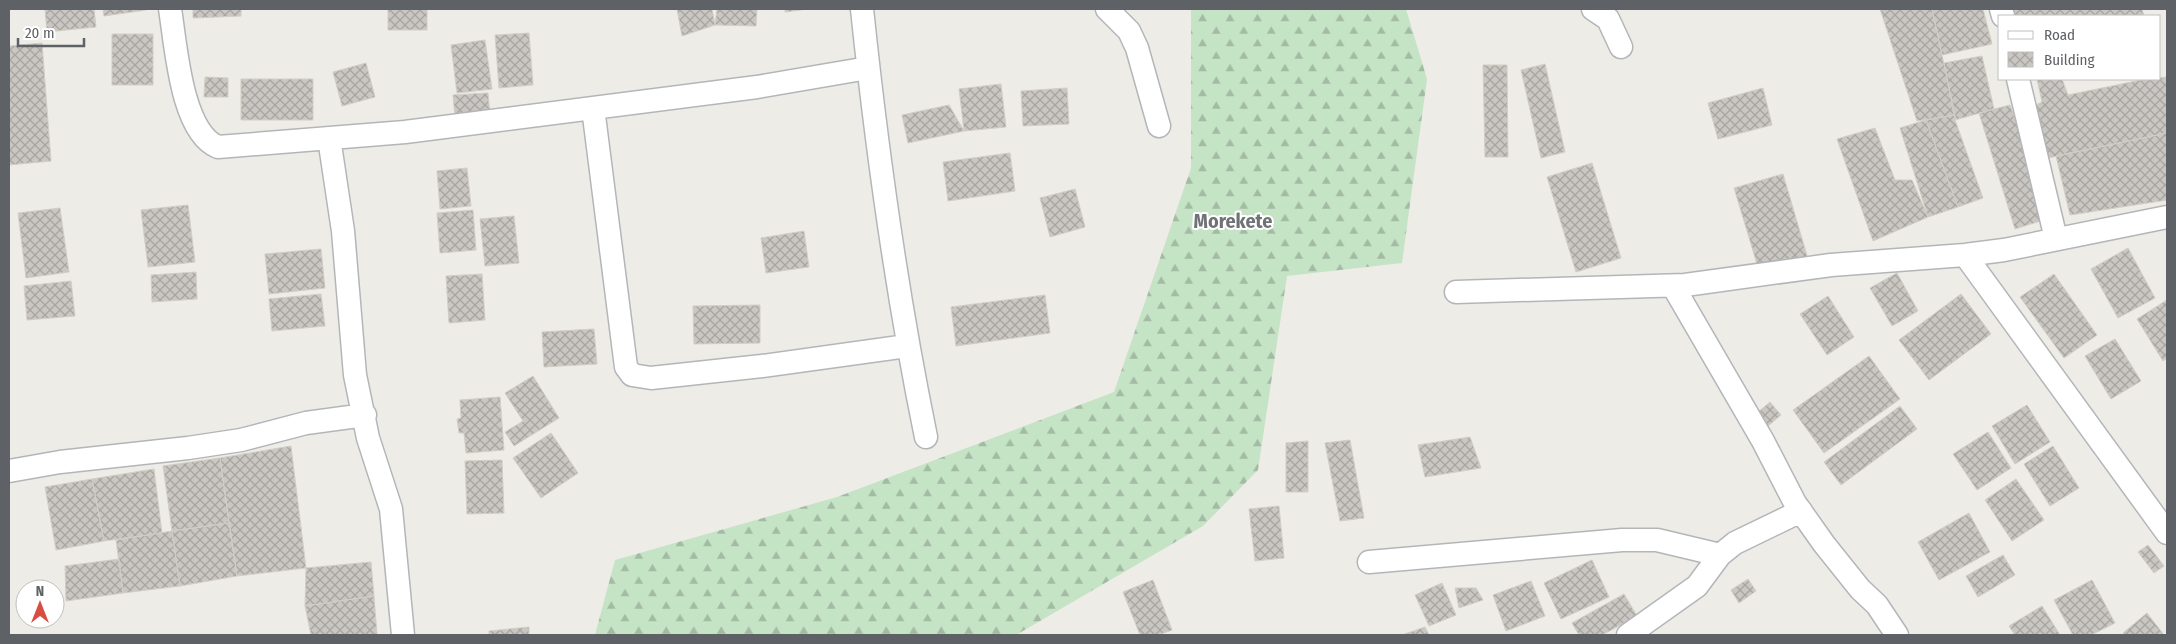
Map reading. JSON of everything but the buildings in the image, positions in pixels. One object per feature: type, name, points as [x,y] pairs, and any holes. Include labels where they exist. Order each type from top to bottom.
[{"type":"street","points":[[170,9],[185,100],[203,137],[211,144],[218,146],[405,132],[757,87],[868,68]]},
{"type":"street","points":[[862,9],[868,68],[907,346],[926,437]]},
{"type":"street","points":[[1107,9],[1128,31],[1137,48],[1159,126]]},
{"type":"street","points":[[1593,9],[1608,19],[1621,47]]},
{"type":"street","points":[[2018,80],[2056,239]]},
{"type":"street","points":[[593,108],[626,367],[632,375],[651,378],[762,366],[907,346]]},
{"type":"street","points":[[329,138],[343,232],[355,375],[365,415],[368,438],[391,509],[403,635]]},
{"type":"street","points":[[1456,292],[1672,286],[1831,265],[1964,255],[2004,250],[2167,217]]},
{"type":"street","points":[[1964,255],[2167,533]]},
{"type":"street","points":[[1672,286],[1763,441],[1801,511],[1824,544],[1860,589],[1877,605],[1897,635]]},
{"type":"street","points":[[9,472],[60,462],[188,448],[241,440],[306,423],[365,415]]},
{"type":"street","points":[[1628,635],[1697,586],[1720,555],[1735,543],[1801,511]]},
{"type":"street","points":[[1369,562],[1622,540],[1657,540],[1720,555]]},
{"type":"green space","points":[[1191,9],[1406,9],[1427,79],[1402,263],[1287,276],[1258,470],[1203,526],[1016,635],[595,635],[615,560],[837,497],[1114,392],[1191,168]]},
{"type":"district","name":"Morekete","points":[[1233,221]]}]
